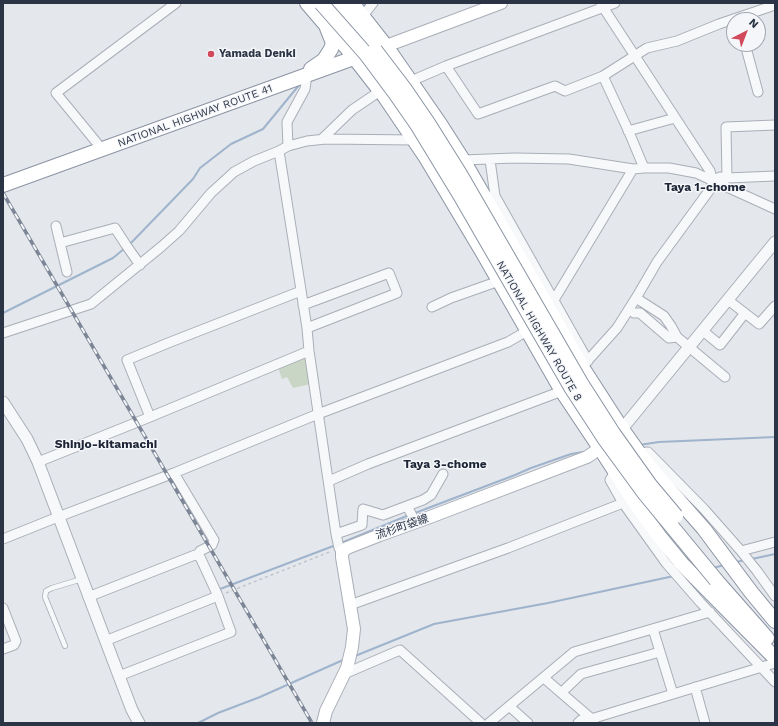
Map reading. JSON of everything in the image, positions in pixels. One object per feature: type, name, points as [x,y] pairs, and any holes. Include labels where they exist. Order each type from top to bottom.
[{"type":"highway","points":[[307,3],[346,46],[380,91],[425,156],[562,391],[640,510],[682,564],[775,658]]},
{"type":"highway","name":"NATIONAL HIGHWAY ROUTE 8","points":[[321,3],[366,54],[418,126],[460,195],[572,389],[604,438],[645,494],[716,580],[775,647]]},
{"type":"highway","name":"NATIONAL HIGHWAY ROUTE 8","points":[[335,3],[375,50],[428,123],[460,174],[581,383],[613,433],[650,485],[708,556],[775,632]]},
{"type":"highway","points":[[352,3],[411,81],[463,160],[551,303],[622,430],[653,471],[704,529],[751,592],[775,621]]},
{"type":"highway","points":[[304,76],[324,60],[330,52],[333,43],[325,24]]},
{"type":"highway","name":"NATIONAL HIGHWAY ROUTE 41","points":[[3,185],[386,46]]},
{"type":"main road","points":[[386,46],[501,3]]},
{"type":"main road","name":"流杉町袋線","points":[[341,550],[587,457],[622,430]]},
{"type":"main road","points":[[323,723],[326,711],[345,671],[352,647],[354,629],[341,550]]},
{"type":"street","points":[[101,150],[98,143],[56,93],[176,3]]},
{"type":"street","points":[[362,16],[373,3]]},
{"type":"street","points":[[411,81],[602,5],[615,3]]},
{"type":"street","points":[[754,12],[775,4]]},
{"type":"street","points":[[602,5],[710,171],[713,181]]},
{"type":"street","points":[[446,66],[478,114],[555,86],[565,91],[603,76],[647,48],[677,41],[726,23]]},
{"type":"street","points":[[747,52],[758,92]]},
{"type":"street","points":[[288,146],[287,122],[305,89],[304,76]]},
{"type":"street","points":[[603,76],[644,168]]},
{"type":"street","points":[[322,139],[352,110],[380,91]]},
{"type":"street","points":[[628,131],[675,118]]},
{"type":"street","points":[[727,178],[726,127],[775,124]]},
{"type":"street","points":[[3,333],[91,304],[140,265],[179,231],[211,193],[234,172],[254,161],[288,146],[322,139],[414,140]]},
{"type":"street","points":[[279,151],[307,328],[309,351],[336,534],[341,550]]},
{"type":"street","points":[[463,160],[526,158],[569,159],[633,169],[669,168],[696,173],[775,209]]},
{"type":"street","points":[[490,160],[495,196],[551,303]]},
{"type":"street","points":[[551,303],[633,169]]},
{"type":"street","points":[[585,364],[617,328],[657,262],[710,188],[713,181],[720,177],[775,176]]},
{"type":"street","points":[[56,226],[67,272]]},
{"type":"street","points":[[60,243],[115,228],[140,265]]},
{"type":"street","points":[[622,430],[775,242]]},
{"type":"street","points":[[303,305],[389,273],[397,293],[307,328]]},
{"type":"street","points":[[432,307],[451,298],[499,281]]},
{"type":"street","points":[[150,417],[127,360],[301,291]]},
{"type":"street","points":[[636,298],[664,316],[677,337],[725,377]]},
{"type":"street","points":[[728,300],[759,324],[775,306]]},
{"type":"street","points":[[634,314],[640,313],[669,338],[677,337]]},
{"type":"street","points":[[703,331],[720,345],[745,313]]},
{"type":"street","points":[[3,539],[174,473],[318,414],[508,342],[527,331]]},
{"type":"street","points":[[38,462],[309,351]]},
{"type":"street","points":[[329,481],[368,464],[562,391]]},
{"type":"street","points":[[3,402],[27,438],[38,462],[88,597],[132,710],[139,723]]},
{"type":"street","points":[[639,453],[648,452],[704,509],[741,551],[775,596]]},
{"type":"street","points":[[616,472],[610,480],[623,503],[666,563],[775,682]]},
{"type":"street","points":[[174,473],[214,540],[212,545],[200,551],[198,556]]},
{"type":"street","points":[[336,534],[362,525],[363,509],[383,515],[408,508],[423,500],[431,495],[443,474]]},
{"type":"street","points":[[350,605],[501,551],[623,503]]},
{"type":"street","points":[[408,508],[415,521]]},
{"type":"street","points":[[741,551],[775,542]]},
{"type":"street","points":[[88,597],[195,555],[198,556]]},
{"type":"street","points":[[119,676],[231,632],[218,596],[200,557],[198,556]]},
{"type":"street","points":[[105,640],[218,596]]},
{"type":"street","points":[[3,608],[16,641],[14,645],[3,649]]},
{"type":"street","points":[[489,723],[574,652],[710,612]]},
{"type":"street","points":[[652,629],[673,694]]},
{"type":"street","points":[[345,671],[400,650],[481,723]]},
{"type":"street","points":[[561,693],[581,674],[660,652]]},
{"type":"street","points":[[578,723],[581,720],[594,721],[673,694],[775,664]]},
{"type":"street","points":[[544,678],[594,721]]},
{"type":"street","points":[[695,688],[705,723]]},
{"type":"street","points":[[509,706],[528,723]]},
{"type":"lane","points":[[65,646],[45,597],[46,591],[82,579]]},
{"type":"path","points":[[218,596],[341,550]]},
{"type":"green space","points":[[303,356],[307,359],[311,384],[293,388],[287,377],[282,379],[278,367]]},
{"type":"waterway","points":[[362,8],[366,3]]},
{"type":"waterway","points":[[129,245],[193,179],[200,168],[231,144],[263,129],[300,84]]},
{"type":"waterway","points":[[3,313],[113,258],[125,248]]},
{"type":"waterway","points":[[639,445],[659,442],[775,437]]},
{"type":"waterway","points":[[415,513],[531,468],[571,454],[583,452]]},
{"type":"waterway","points":[[341,543],[409,515]]},
{"type":"waterway","points":[[220,589],[336,545]]},
{"type":"waterway","points":[[752,559],[775,554]]},
{"type":"waterway","points":[[736,562],[746,560]]},
{"type":"waterway","points":[[713,568],[724,565]]},
{"type":"waterway","points":[[355,656],[434,624],[548,603],[674,576]]},
{"type":"waterway","points":[[198,723],[218,713],[260,697],[343,660]]},
{"type":"railway","points":[[3,193],[312,723]]},
{"type":"place","name":"Yamada Denki","points":[[211,54]]},
{"type":"district","name":"Taya 1-chome","points":[[705,187]]},
{"type":"district","name":"Shinjo-kitamachi","points":[[106,444]]},
{"type":"district","name":"Taya 3-chome","points":[[445,464]]}]
